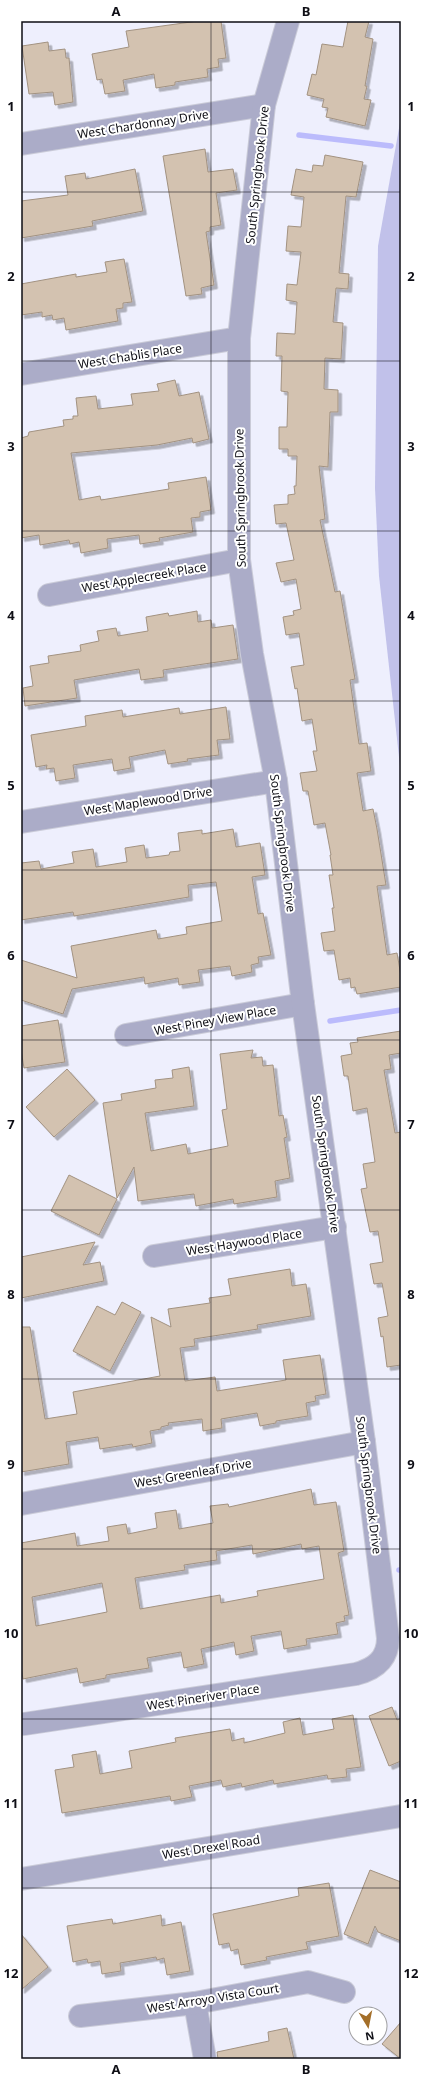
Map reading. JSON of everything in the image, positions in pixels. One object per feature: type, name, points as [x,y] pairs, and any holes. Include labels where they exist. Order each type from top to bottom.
[{"type":"street","name":"South Springbrook Drive","points":[[288,21],[264,105],[239,338],[240,560],[252,654],[276,781],[303,1004],[364,1442],[388,1638],[385,1668]]},
{"type":"street","name":"West Chardonnay Drive","points":[[21,144],[264,105]]},
{"type":"street","name":"West Chablis Place","points":[[21,374],[239,338]]},
{"type":"street","name":"West Applecreek Place","points":[[49,595],[240,560]]},
{"type":"street","name":"West Maplewood Drive","points":[[21,822],[276,781]]},
{"type":"street","name":"West Piney View Place","points":[[126,1035],[303,1004]]},
{"type":"street","name":"West Haywood Place","points":[[154,1256],[335,1227]]},
{"type":"street","name":"West Greenleaf Drive","points":[[21,1504],[364,1442]]},
{"type":"street","name":"West Pineriver Place","points":[[24,1724],[356,1674],[373,1668],[385,1668]]},
{"type":"street","name":"West Drexel Road","points":[[21,1879],[401,1816]]},
{"type":"street","name":"West Arroyo Vista Court","points":[[80,2016],[195,2002],[308,1982],[344,1992]]},
{"type":"street","points":[[195,2002],[205,2059]]},
{"type":"shaded area","points":[[401,117],[401,775],[379,576],[375,488],[378,246]]},
{"type":"building","points":[[198,21],[221,21],[226,58],[218,59],[219,67],[207,69],[208,77],[175,82],[175,85],[156,88],[154,74],[123,80],[125,91],[105,94],[102,79],[97,80],[92,54],[129,47],[126,31]]},
{"type":"building","points":[[348,21],[369,21],[365,37],[373,39],[365,86],[367,86],[364,99],[371,100],[365,126],[326,117],[328,108],[322,107],[324,99],[307,95],[312,74],[316,75],[322,44],[343,47]]},
{"type":"building","points":[[48,42],[49,51],[65,49],[66,58],[69,58],[73,102],[55,105],[53,92],[29,94],[22,46]]},
{"type":"building","points":[[205,149],[208,172],[233,169],[237,190],[216,193],[221,225],[210,227],[210,231],[206,232],[214,285],[201,288],[202,294],[186,296],[163,156]]},
{"type":"building","points":[[325,155],[363,162],[356,197],[346,196],[339,273],[349,274],[348,289],[336,288],[333,322],[343,323],[341,359],[325,358],[324,389],[338,390],[338,412],[330,412],[328,467],[319,466],[325,519],[320,520],[335,592],[340,591],[355,679],[350,680],[359,744],[367,743],[371,771],[357,773],[363,811],[373,809],[377,829],[386,885],[377,886],[387,955],[397,953],[401,976],[401,987],[357,994],[355,987],[351,988],[350,978],[339,980],[334,950],[324,951],[321,933],[335,931],[332,908],[334,908],[329,875],[333,875],[331,855],[325,823],[314,825],[308,791],[303,791],[300,773],[317,771],[313,751],[317,751],[312,719],[302,721],[297,688],[295,689],[291,667],[304,665],[299,633],[286,635],[283,617],[294,615],[293,611],[301,609],[296,579],[281,582],[276,563],[294,560],[286,523],[276,524],[274,505],[288,504],[288,495],[295,494],[294,486],[296,486],[297,456],[288,456],[288,449],[279,449],[279,427],[287,427],[288,392],[281,391],[282,356],[276,356],[277,333],[295,334],[297,302],[286,300],[287,284],[297,285],[301,252],[286,251],[288,226],[301,227],[304,197],[291,195],[296,169],[312,172],[313,165],[323,166]]},
{"type":"building","points":[[135,169],[143,211],[92,221],[93,226],[21,238],[21,201],[68,195],[65,176],[85,173],[86,179]]},
{"type":"building","points":[[124,259],[132,302],[123,303],[123,308],[116,309],[118,321],[66,330],[64,318],[53,320],[52,315],[42,317],[42,312],[21,315],[21,284],[76,274],[76,277],[107,272],[105,262]]},
{"type":"building","points":[[175,380],[179,396],[199,392],[209,439],[193,443],[192,438],[157,445],[71,453],[79,500],[100,496],[101,500],[169,489],[168,483],[206,477],[211,510],[200,512],[200,517],[191,518],[193,532],[159,538],[160,541],[140,544],[139,535],[107,539],[108,548],[81,553],[79,542],[70,544],[69,540],[40,545],[39,535],[21,538],[21,438],[28,436],[29,432],[64,426],[63,420],[73,419],[73,416],[78,416],[76,398],[96,396],[98,409],[133,405],[131,394],[159,391],[157,384]]},
{"type":"building","points":[[197,611],[198,622],[211,620],[212,628],[233,625],[238,659],[163,670],[164,677],[141,680],[139,669],[74,680],[77,698],[25,706],[23,688],[33,686],[30,666],[49,663],[48,656],[81,651],[80,645],[99,641],[97,631],[116,628],[118,636],[148,631],[146,617],[168,613],[169,616]]},
{"type":"building","points":[[226,707],[230,739],[217,740],[219,755],[187,759],[188,761],[168,764],[165,750],[129,757],[131,768],[114,771],[112,759],[73,765],[75,778],[56,781],[54,768],[46,769],[47,765],[36,767],[31,735],[86,726],[85,716],[122,710],[123,717],[179,708],[180,714]]},
{"type":"building","points":[[233,829],[236,847],[260,843],[265,875],[252,877],[258,914],[263,913],[271,955],[258,957],[259,963],[251,965],[252,972],[232,976],[230,966],[198,970],[200,982],[179,985],[178,978],[145,984],[144,977],[72,989],[63,1014],[21,1000],[21,960],[77,978],[71,946],[156,930],[158,939],[187,934],[186,927],[222,921],[216,882],[188,885],[189,897],[74,916],[73,912],[21,920],[21,863],[39,861],[41,869],[74,863],[72,852],[93,849],[96,867],[127,862],[125,848],[144,845],[146,858],[169,855],[170,852],[180,851],[178,833],[202,830],[202,834]]},
{"type":"building","points":[[58,1020],[65,1062],[24,1068],[21,1050],[21,1026]]},
{"type":"building","points":[[401,1031],[401,1053],[389,1055],[391,1069],[384,1070],[395,1133],[401,1132],[401,1365],[387,1367],[383,1336],[381,1337],[378,1318],[388,1316],[382,1283],[374,1284],[370,1264],[383,1262],[378,1231],[370,1232],[361,1189],[367,1188],[363,1164],[375,1162],[367,1108],[353,1111],[348,1076],[344,1076],[341,1056],[352,1054],[350,1043],[358,1042],[357,1038]]},
{"type":"building","points":[[253,1050],[251,1058],[262,1057],[263,1066],[273,1065],[279,1116],[283,1115],[287,1137],[284,1138],[290,1178],[275,1181],[277,1197],[234,1204],[233,1199],[196,1206],[194,1194],[138,1201],[134,1167],[117,1198],[103,1103],[122,1100],[121,1094],[156,1088],[155,1080],[173,1078],[172,1070],[189,1067],[194,1106],[145,1113],[151,1151],[186,1144],[188,1154],[228,1146],[222,1110],[227,1109],[220,1054]]},
{"type":"building","points":[[67,1069],[95,1100],[54,1137],[26,1107]]},
{"type":"building","points":[[69,1175],[117,1199],[99,1235],[51,1211]]},
{"type":"building","points":[[95,1242],[83,1265],[100,1262],[104,1281],[21,1298],[21,1257]]},
{"type":"building","points":[[290,1269],[292,1286],[306,1284],[311,1316],[257,1325],[258,1329],[194,1339],[195,1346],[180,1348],[185,1381],[215,1377],[217,1391],[286,1380],[283,1360],[320,1355],[326,1394],[315,1396],[316,1401],[306,1403],[308,1416],[276,1421],[276,1423],[260,1426],[257,1413],[221,1419],[222,1428],[203,1431],[202,1419],[168,1423],[169,1425],[161,1427],[161,1429],[150,1431],[152,1443],[133,1447],[132,1444],[100,1449],[98,1437],[66,1442],[69,1464],[21,1472],[21,1327],[30,1327],[45,1419],[77,1414],[73,1392],[160,1376],[151,1317],[171,1327],[168,1309],[210,1303],[209,1298],[231,1295],[228,1279]]},
{"type":"building","points":[[122,1302],[141,1312],[110,1371],[73,1351],[97,1306],[115,1315]]},
{"type":"building","points":[[311,1489],[314,1505],[336,1502],[344,1551],[338,1553],[349,1615],[344,1616],[345,1621],[336,1623],[338,1634],[306,1639],[307,1645],[284,1649],[281,1631],[251,1636],[254,1651],[236,1655],[234,1642],[201,1649],[204,1664],[184,1668],[181,1652],[147,1658],[149,1668],[106,1675],[106,1678],[80,1683],[77,1668],[23,1679],[21,1667],[21,1543],[75,1533],[77,1546],[109,1541],[107,1527],[126,1524],[128,1534],[157,1528],[155,1513],[176,1510],[179,1529],[213,1523],[210,1506],[228,1504],[229,1507]],"holes":[[[301,1544],[302,1549],[319,1546],[324,1579],[257,1591],[258,1596],[221,1603],[220,1595],[140,1609],[135,1578],[185,1570],[184,1565],[217,1560],[216,1551],[252,1545],[253,1554]],[[102,1583],[107,1612],[36,1626],[32,1597]]]},
{"type":"building","points":[[392,1707],[397,1720],[401,1718],[401,1761],[389,1766],[369,1716]]},
{"type":"building","points":[[353,1715],[361,1767],[346,1769],[347,1777],[328,1779],[327,1775],[274,1784],[273,1780],[242,1787],[241,1783],[223,1787],[221,1780],[189,1786],[192,1797],[171,1801],[170,1796],[62,1813],[55,1770],[74,1767],[72,1755],[96,1751],[100,1774],[132,1768],[129,1751],[176,1742],[175,1738],[230,1729],[232,1741],[244,1738],[244,1743],[285,1733],[283,1722],[300,1718],[303,1735],[334,1729],[332,1719]]},
{"type":"building","points":[[370,1870],[401,1882],[401,1941],[378,1932],[375,1926],[368,1944],[344,1934]]},
{"type":"building","points":[[329,1883],[339,1936],[306,1942],[308,1949],[266,1957],[267,1960],[241,1965],[238,1949],[231,1951],[229,1943],[219,1945],[213,1914],[299,1896],[298,1888]]},
{"type":"building","points":[[161,1915],[162,1926],[181,1922],[190,1971],[167,1975],[164,1958],[157,1960],[156,1957],[120,1963],[121,1971],[102,1974],[100,1961],[88,1963],[87,1959],[73,1962],[67,1926],[112,1919],[113,1924]]},
{"type":"building","points":[[21,1934],[48,1967],[21,1990]]},
{"type":"building","points":[[401,2022],[401,2059],[385,2046],[388,2046],[388,2037]]},
{"type":"building","points":[[287,2028],[294,2059],[218,2059],[217,2052],[269,2041],[268,2032]]},
{"type":"waterway","points":[[299,135],[391,146]]},
{"type":"waterway","points":[[330,1021],[401,1010]]}]
